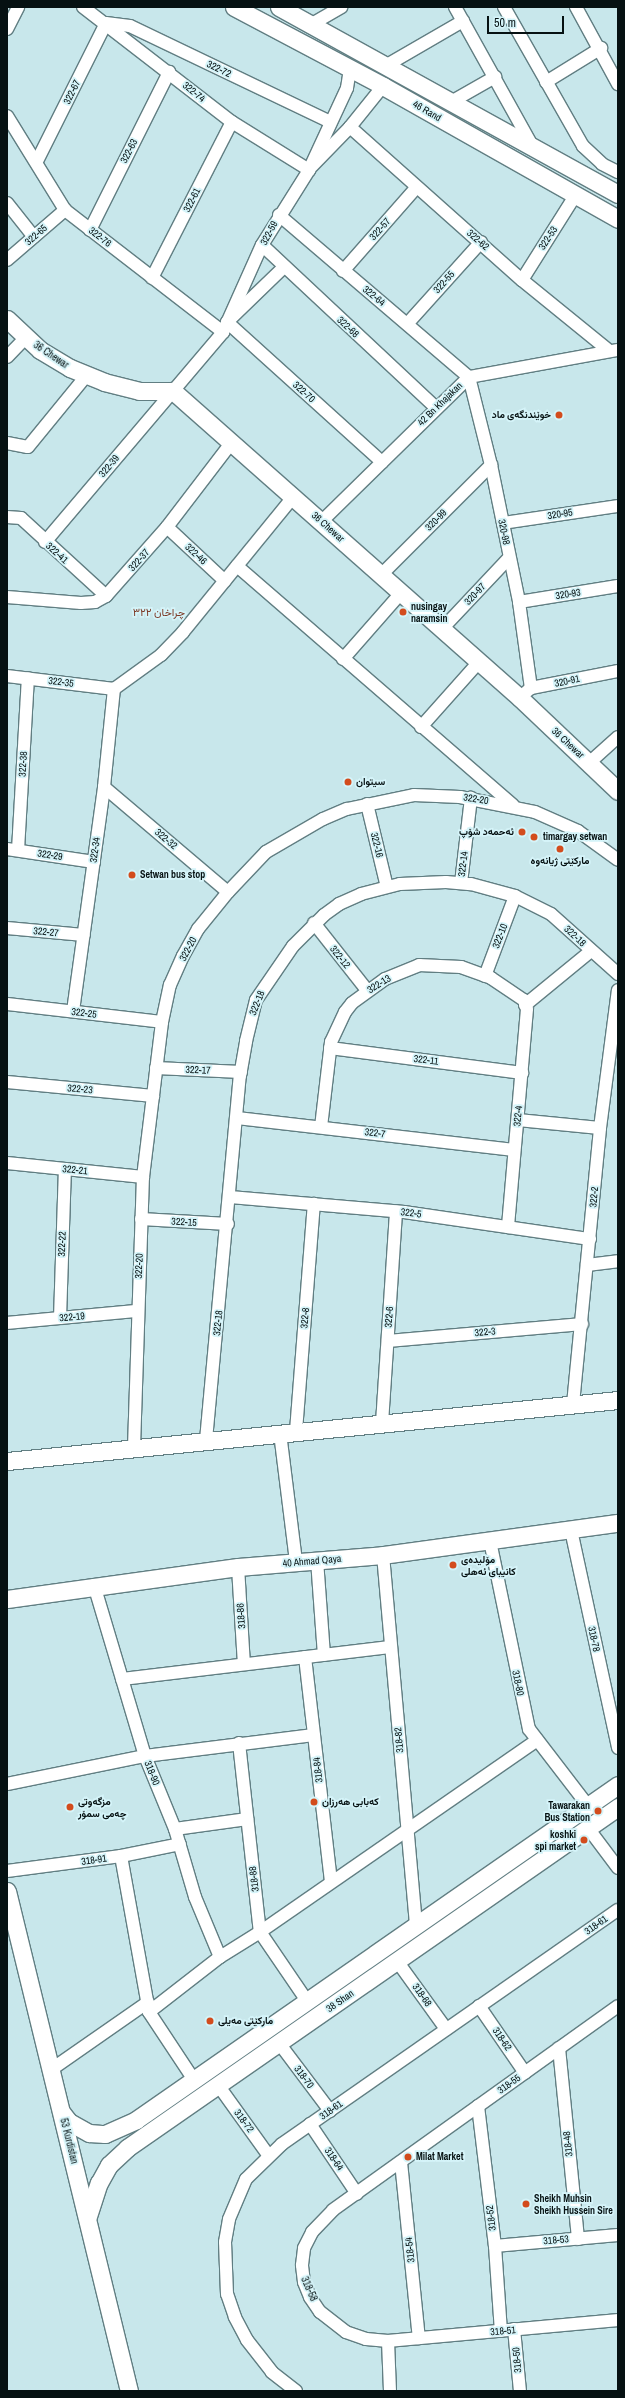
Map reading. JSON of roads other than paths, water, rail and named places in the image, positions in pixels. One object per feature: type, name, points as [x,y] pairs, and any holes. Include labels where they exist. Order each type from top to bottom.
[{"type":"street","points":[[7,30],[18,7]]},
{"type":"street","name":"322-74","points":[[83,7],[106,23],[232,122],[308,170]]},
{"type":"street","name":"46 Rand","points":[[234,7],[383,86],[618,219]]},
{"type":"street","name":"46 Rand","points":[[279,7],[387,65],[618,194]]},
{"type":"street","points":[[312,24],[342,7]]},
{"type":"street","points":[[455,7],[495,77],[532,147]]},
{"type":"street","points":[[504,7],[583,146],[602,164],[618,172]]},
{"type":"street","points":[[576,7],[601,48],[618,84]]},
{"type":"street","points":[[387,65],[463,21]]},
{"type":"street","name":"322-72","points":[[106,23],[130,26],[330,122]]},
{"type":"street","name":"322-67","points":[[38,161],[106,23]]},
{"type":"street","points":[[546,82],[601,48]]},
{"type":"street","name":"322-59","points":[[173,391],[225,327],[262,245],[278,215],[308,170],[347,88],[350,68]]},
{"type":"street","name":"322-63","points":[[90,230],[169,72]]},
{"type":"street","points":[[451,102],[495,77]]},
{"type":"street","points":[[308,170],[350,127],[383,86]]},
{"type":"street","name":"322-76","points":[[7,116],[38,161],[65,210],[152,278],[225,327]]},
{"type":"street","name":"322-61","points":[[152,278],[232,122]]},
{"type":"street","name":"322-62","points":[[350,127],[416,188],[522,280],[613,350]]},
{"type":"street","name":"322-57","points":[[343,271],[416,188]]},
{"type":"street","name":"322-53","points":[[522,280],[575,196]]},
{"type":"street","points":[[7,203],[34,237]]},
{"type":"street","name":"322-65","points":[[7,260],[65,210]]},
{"type":"street","name":"322-64","points":[[278,215],[343,271],[408,323],[469,377]]},
{"type":"street","name":"322-55","points":[[408,323],[480,242]]},
{"type":"street","name":"322-68","points":[[262,245],[435,407]]},
{"type":"street","points":[[225,327],[284,267]]},
{"type":"street","name":"36 Chewar","points":[[7,319],[40,350],[87,375],[139,391],[173,391],[294,496],[478,663],[525,693],[589,763],[618,791]]},
{"type":"street","name":"322-70","points":[[225,327],[382,462]]},
{"type":"street","points":[[7,356],[26,337]]},
{"type":"street","name":"42 Bn Khajakan","points":[[322,522],[435,407],[469,377],[613,350]]},
{"type":"street","points":[[7,443],[28,447],[87,375]]},
{"type":"street","name":"320-98","points":[[469,377],[491,465],[519,602],[525,693]]},
{"type":"street","name":"322-39","points":[[45,542],[173,391]]},
{"type":"street","name":"322-37","points":[[7,596],[81,603],[96,602],[106,596],[167,527],[232,442]]},
{"type":"street","name":"320-99","points":[[381,575],[491,465]]},
{"type":"street","points":[[114,689],[161,655],[225,581],[294,496]]},
{"type":"street","name":"320-95","points":[[503,523],[618,506]]},
{"type":"street","name":"322-41","points":[[7,517],[21,518],[45,542],[106,596]]},
{"type":"street","name":"322-46","points":[[167,527],[225,581]]},
{"type":"street","name":"320-97","points":[[442,629],[509,558]]},
{"type":"street","points":[[237,566],[421,727],[513,805]]},
{"type":"street","name":"320-93","points":[[519,602],[618,586]]},
{"type":"street","points":[[343,658],[401,593]]},
{"type":"street","points":[[421,727],[478,663]]},
{"type":"street","name":"320-91","points":[[525,693],[618,671]]},
{"type":"street","name":"322-35","points":[[7,676],[114,689]]},
{"type":"street","name":"322-38","points":[[13,849],[28,678]]},
{"type":"street","name":"322-34","points":[[73,1011],[104,787],[114,689]]},
{"type":"street","points":[[589,763],[618,737]]},
{"type":"street","name":"322-32","points":[[104,787],[228,892]]},
{"type":"street","name":"322-20","points":[[134,1447],[137,1311],[143,1177],[162,1022],[170,986],[183,956],[198,929],[228,892],[266,852],[323,819],[347,809],[414,795],[471,798],[513,805],[557,821],[578,831],[618,860]]},
{"type":"street","name":"322-14","points":[[461,883],[471,798]]},
{"type":"street","name":"322-16","points":[[367,804],[387,887]]},
{"type":"street","name":"322-29","points":[[13,849],[94,862]]},
{"type":"street","name":"322-18","points":[[206,1440],[228,1224],[241,1072],[256,1000],[278,966],[314,924],[339,904],[387,887],[426,882],[461,883],[492,888],[515,896],[551,914],[618,974]]},
{"type":"street","name":"322-10","points":[[485,976],[515,896]]},
{"type":"street","name":"322-12","points":[[314,924],[367,990]]},
{"type":"street","name":"322-27","points":[[7,928],[84,935]]},
{"type":"street","points":[[525,1005],[591,951]]},
{"type":"street","name":"322-13","points":[[321,1127],[330,1048],[344,1012],[367,990],[395,974],[419,966],[447,965],[485,976],[513,991],[524,1000],[525,1005]]},
{"type":"street","name":"322-2","points":[[573,1404],[600,1128],[618,990]]},
{"type":"street","name":"322-25","points":[[7,1004],[162,1022]]},
{"type":"street","name":"322-4","points":[[508,1227],[522,1072],[525,1005]]},
{"type":"street","name":"322-11","points":[[330,1048],[522,1072]]},
{"type":"street","name":"322-17","points":[[156,1068],[241,1072]]},
{"type":"street","name":"322-23","points":[[7,1082],[153,1096]]},
{"type":"street","name":"322-7","points":[[237,1118],[514,1150]]},
{"type":"street","points":[[518,1120],[600,1128]]},
{"type":"street","name":"322-21","points":[[7,1163],[143,1177]]},
{"type":"street","name":"322-22","points":[[60,1318],[65,1169]]},
{"type":"street","name":"322-5","points":[[230,1197],[396,1211],[590,1239]]},
{"type":"street","name":"322-8","points":[[296,1562],[288,1432],[314,1204]]},
{"type":"street","name":"322-6","points":[[382,1424],[396,1211]]},
{"type":"street","name":"322-15","points":[[141,1220],[228,1224]]},
{"type":"street","points":[[587,1265],[618,1261]]},
{"type":"street","name":"322-19","points":[[7,1323],[137,1311]]},
{"type":"street","name":"322-3","points":[[388,1341],[582,1324]]},
{"type":"street","points":[[7,1461],[134,1447],[618,1400]]},
{"type":"street","name":"40 Ahmad Qaya","points":[[7,1599],[94,1585],[238,1567],[382,1555],[618,1523]]},
{"type":"street","name":"318-78","points":[[571,1530],[618,1748]]},
{"type":"street","name":"318-80","points":[[490,1541],[528,1729],[588,1806]]},
{"type":"street","name":"318-82","points":[[382,1555],[416,1926]]},
{"type":"street","points":[[317,1560],[324,1655]]},
{"type":"street","name":"318-86","points":[[238,1567],[244,1664]]},
{"type":"street","name":"318-90","points":[[94,1585],[145,1756],[175,1829],[195,1897],[220,1958]]},
{"type":"street","points":[[122,1679],[390,1647]]},
{"type":"street","name":"318-84","points":[[305,1657],[331,1882]]},
{"type":"street","points":[[7,1784],[145,1756],[239,1743],[314,1735]]},
{"type":"street","points":[[52,2069],[260,1932],[407,1828],[537,1740]]},
{"type":"street","name":"318-88","points":[[239,1743],[260,1932],[307,2001]]},
{"type":"street","name":"38 Shan","points":[[62,2113],[69,2122],[83,2130],[105,2134],[136,2120],[618,1784]]},
{"type":"street","points":[[588,1806],[588,1828],[618,1868]]},
{"type":"street","name":"38 Shan","points":[[88,2216],[99,2183],[110,2165],[127,2148],[618,1807]]},
{"type":"street","points":[[175,1829],[247,1819]]},
{"type":"street","name":"318-91","points":[[7,1871],[121,1856],[180,1844]]},
{"type":"street","points":[[121,1856],[148,2007],[194,2080]]},
{"type":"street","name":"53 Kurdistan","points":[[7,1895],[52,2069],[129,2391]]},
{"type":"street","name":"318-61","points":[[296,2391],[272,2372],[247,2340],[230,2305],[225,2281],[225,2242],[234,2204],[246,2179],[269,2156],[310,2124],[618,1910]]},
{"type":"street","name":"318-68","points":[[398,1961],[446,2029]]},
{"type":"street","name":"318-62","points":[[479,2006],[525,2073]]},
{"type":"street","name":"318-55","points":[[401,2162],[618,2006]]},
{"type":"street","name":"318-70","points":[[279,2043],[330,2111]]},
{"type":"street","name":"318-48","points":[[559,2048],[578,2239]]},
{"type":"street","name":"318-72","points":[[218,2085],[269,2156]]},
{"type":"street","name":"318-52","points":[[478,2106],[495,2246],[501,2331]]},
{"type":"street","name":"318-64","points":[[310,2124],[358,2194]]},
{"type":"street","name":"318-58","points":[[388,2341],[366,2339],[346,2332],[329,2320],[310,2297],[302,2274],[302,2256],[312,2232],[333,2210],[358,2194],[401,2162]]},
{"type":"street","name":"318-54","points":[[401,2162],[420,2338]]},
{"type":"street","name":"318-53","points":[[495,2246],[618,2235]]},
{"type":"street","name":"318-51","points":[[388,2341],[618,2320]]},
{"type":"street","name":"318-50","points":[[514,2330],[520,2391]]},
{"type":"street","points":[[388,2341],[390,2391]]},
{"type":"place","name":"خوێندنگەی ماد","points":[[559,415]]},
{"type":"place","name":"nusingay naramsin","points":[[403,612]]},
{"type":"place","name":"سيتوان","points":[[348,782]]},
{"type":"place","name":"ئەحمەد شۆپ","points":[[522,832]]},
{"type":"place","name":"timargay setwan","points":[[534,837]]},
{"type":"place","name":"مارکێتی ژیانەوە","points":[[560,849]]},
{"type":"place","name":"Setwan bus stop","points":[[132,875]]},
{"type":"place","name":"مۆلیدەی کانیبای ئەهلی","points":[[453,1565]]},
{"type":"place","name":"کەبابی هەرزان","points":[[314,1802]]},
{"type":"place","name":"مزگەوتی چەمی سمۆر","points":[[70,1807]]},
{"type":"place","name":"Tawarakan Bus Station","points":[[598,1811]]},
{"type":"place","name":"koshki spi market","points":[[584,1840]]},
{"type":"place","name":"مارکێتی مەیلی","points":[[210,2021]]},
{"type":"place","name":"Milat Market","points":[[408,2157]]},
{"type":"place","name":"Sheikh Muhsin Sheikh Hussein Sire","points":[[526,2204]]},
{"type":"district","name":"چراخان ٣٢٢","points":[[159,612]]}]
